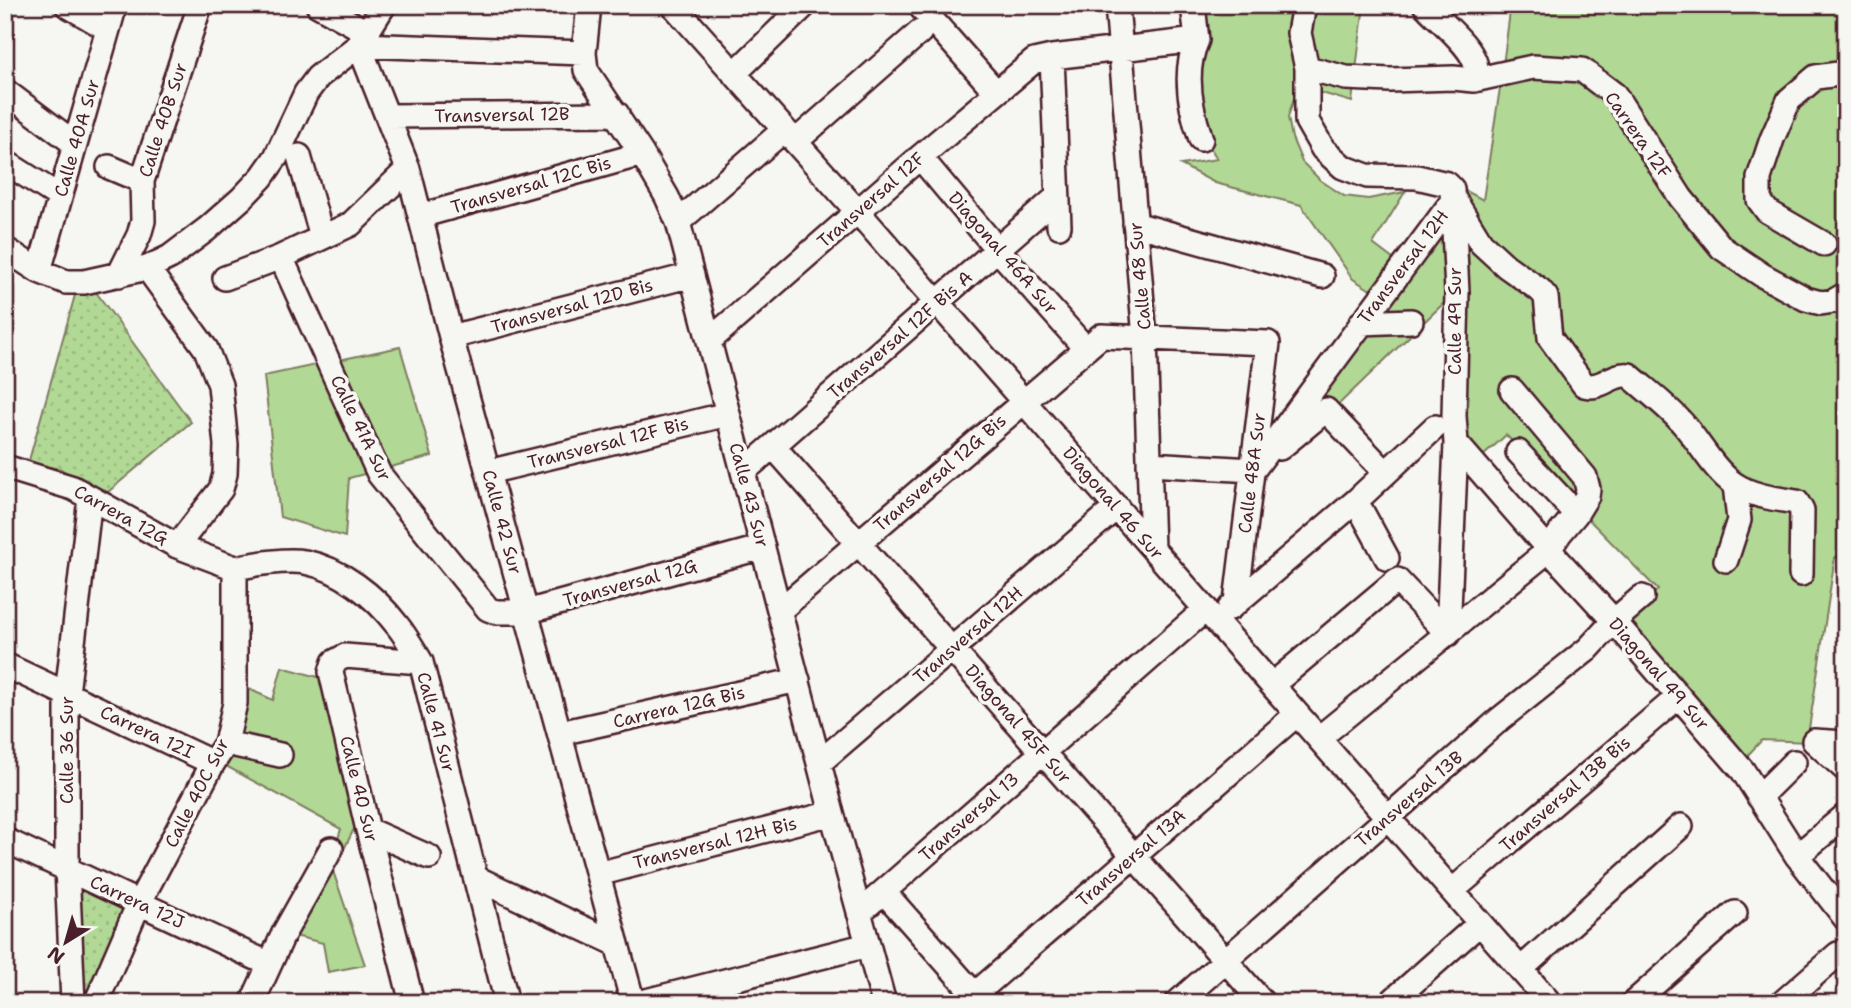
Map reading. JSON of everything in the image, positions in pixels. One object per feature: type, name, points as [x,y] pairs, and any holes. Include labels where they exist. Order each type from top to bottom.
[{"type":"street","points":[[66,5],[108,29]]},
{"type":"street","name":"Calle 40A Sur","points":[[39,271],[115,5]]},
{"type":"street","name":"Calle 40B Sur","points":[[118,275],[141,228],[142,181],[200,5]]},
{"type":"street","points":[[318,5],[363,38],[583,54],[589,5]]},
{"type":"street","points":[[5,249],[39,271],[66,282],[84,282],[147,268],[187,245],[242,198],[262,177],[276,157],[306,93],[318,77],[363,38],[384,5]]},
{"type":"street","points":[[734,74],[805,5]]},
{"type":"street","points":[[919,5],[996,92]]},
{"type":"street","name":"Calle 48 Sur","points":[[1117,5],[1145,338],[1152,548]]},
{"type":"street","points":[[1193,5],[1197,40],[1192,52],[1190,90],[1193,117],[1201,139]]},
{"type":"street","points":[[1304,5],[1299,33],[1307,68],[1307,121],[1323,149],[1343,167],[1367,176],[1417,177],[1447,184],[1480,243],[1546,297],[1549,338],[1584,385],[1598,386],[1619,374],[1629,374],[1683,424],[1721,472],[1735,485],[1797,502],[1802,511],[1801,574]]},
{"type":"street","points":[[1425,5],[1460,40],[1471,56],[1476,67],[1474,80]]},
{"type":"street","name":"Diagonal 46 Sur","points":[[675,6],[1550,1003]]},
{"type":"street","points":[[678,222],[920,32]]},
{"type":"street","name":"Calle 42 Sur","points":[[363,38],[408,169],[559,733],[636,1003]]},
{"type":"street","points":[[1059,226],[1043,59],[1197,40]]},
{"type":"street","name":"Calle 43 Sur","points":[[583,54],[586,70],[642,154],[678,222],[884,1003]]},
{"type":"street","name":"Transversal 12F","points":[[709,341],[996,92],[1043,59]]},
{"type":"street","name":"Carrera 12F","points":[[1307,68],[1346,78],[1391,80],[1474,80],[1533,67],[1582,70],[1615,95],[1681,198],[1722,248],[1762,275],[1806,299],[1821,303],[1834,301],[1846,294]]},
{"type":"street","points":[[1824,244],[1767,211],[1759,201],[1759,178],[1789,100],[1816,77],[1846,73]]},
{"type":"street","points":[[5,91],[75,144]]},
{"type":"street","name":"Transversal 12B","points":[[388,116],[617,114]]},
{"type":"street","name":"Transversal 12C Bis","points":[[420,216],[642,154]]},
{"type":"street","points":[[299,156],[322,237]]},
{"type":"street","name":"Diagonal 46A Sur","points":[[920,157],[998,250],[1093,342]]},
{"type":"street","points":[[5,162],[60,197]]},
{"type":"street","points":[[109,167],[142,181]]},
{"type":"street","points":[[225,278],[281,257],[351,224],[408,169]]},
{"type":"street","name":"Transversal 12F Bis A","points":[[743,472],[1057,197]]},
{"type":"street","name":"Transversal 12H","points":[[1253,470],[1454,199]]},
{"type":"street","name":"Calle 49 Sur","points":[[1448,634],[1456,443],[1454,415],[1457,292],[1454,199]]},
{"type":"street","points":[[1135,224],[1322,276]]},
{"type":"street","name":"Calle 41A Sur","points":[[281,257],[379,474],[488,609],[496,612]]},
{"type":"street","points":[[147,268],[206,349],[220,385],[226,445],[223,482],[215,498],[177,547]]},
{"type":"street","name":"Transversal 12D Bis","points":[[451,337],[692,275]]},
{"type":"street","points":[[1361,323],[1411,321]]},
{"type":"street","points":[[1093,342],[1145,338]]},
{"type":"street","name":"Calle 48A Sur","points":[[1145,338],[1268,343],[1236,603]]},
{"type":"street","name":"Transversal 12G Bis","points":[[779,610],[1093,342]]},
{"type":"street","points":[[1319,738],[1549,551],[1587,496],[1585,477],[1512,390]]},
{"type":"street","points":[[1149,464],[1253,470],[1326,410],[1386,473]]},
{"type":"street","name":"Transversal 12F Bis","points":[[488,472],[728,414]]},
{"type":"street","name":"Transversal 13","points":[[859,913],[1043,752],[1211,615],[1236,603],[1356,501],[1435,427]]},
{"type":"street","name":"Diagonal 49 Sur","points":[[1456,443],[1743,771],[1797,856],[1846,919]]},
{"type":"street","name":"Diagonal 45F Sur","points":[[773,446],[1264,1003]]},
{"type":"street","points":[[1518,452],[1576,514]]},
{"type":"street","name":"Carrera 12G","points":[[5,467],[73,488],[177,547],[235,568]]},
{"type":"street","points":[[1726,560],[1739,520],[1735,485]]},
{"type":"street","name":"Calle 36 Sur","points":[[73,1003],[67,868],[67,694],[90,498]]},
{"type":"street","points":[[1356,501],[1387,558]]},
{"type":"street","name":"Transversal 12H","points":[[819,763],[1117,507]]},
{"type":"street","name":"Transversal 12G","points":[[496,612],[526,612],[763,547]]},
{"type":"street","name":"Calle 41 Sur","points":[[235,568],[264,563],[304,562],[342,575],[373,600],[397,625],[421,662],[507,1003]]},
{"type":"street","name":"Calle 40C Sur","points":[[98,997],[139,903],[226,743],[235,703],[235,568]]},
{"type":"street","points":[[1272,685],[1398,580],[1448,634]]},
{"type":"street","name":"Transversal 13B","points":[[1177,1003],[1500,719],[1588,649],[1614,621],[1642,597]]},
{"type":"street","name":"Calle 40 Sur","points":[[412,1003],[331,672],[334,662],[345,656],[421,662]]},
{"type":"street","name":"Carrera 12I","points":[[5,665],[213,763]]},
{"type":"street","name":"Carrera 12G Bis","points":[[559,733],[798,680]]},
{"type":"street","name":"Transversal 13B Bis","points":[[1452,891],[1678,697]]},
{"type":"street","name":"Transversal 13A","points":[[974,1000],[1297,714]]},
{"type":"street","points":[[1845,737],[1814,741],[1846,770]]},
{"type":"street","points":[[226,743],[280,755]]},
{"type":"street","points":[[1759,797],[1794,762]]},
{"type":"street","name":"Transversal 12H Bis","points":[[598,874],[832,813]]},
{"type":"street","points":[[1797,856],[1846,815]]},
{"type":"street","points":[[1521,969],[1681,826]]},
{"type":"street","points":[[368,830],[429,858]]},
{"type":"street","name":"Carrera 12J","points":[[5,840],[269,964]]},
{"type":"street","points":[[252,1003],[269,964],[331,849]]},
{"type":"street","points":[[476,878],[617,944]]},
{"type":"street","points":[[884,892],[974,1000]]},
{"type":"street","points":[[1633,1003],[1735,912]]},
{"type":"street","points":[[1390,1003],[1480,923]]},
{"type":"street","points":[[636,1003],[868,945]]},
{"type":"street","points":[[1782,1003],[1838,954]]},
{"type":"street","points":[[71,978],[98,997]]},
{"type":"green space","points":[[1201,5],[1364,5],[1352,102],[1298,86],[1288,117],[1292,138],[1302,162],[1320,180],[1344,196],[1368,199],[1405,192],[1373,244],[1398,263],[1377,294],[1353,279],[1301,205],[1215,183],[1181,165],[1217,159],[1198,126],[1195,73],[1208,45]]},
{"type":"green space","points":[[1504,5],[1846,5],[1846,558],[1835,557],[1807,742],[1762,740],[1744,759],[1622,618],[1658,590],[1506,435],[1481,458],[1465,438],[1457,186],[1483,200],[1510,12]]},
{"type":"green space","points":[[1441,222],[1449,298],[1335,408],[1281,440]]},
{"type":"green space","points":[[93,288],[191,422],[102,497],[61,469],[28,464],[75,295]]},
{"type":"green space","points":[[400,347],[432,456],[349,478],[345,537],[280,517],[264,376]]},
{"type":"green space","points":[[282,667],[322,678],[355,827],[333,871],[365,965],[328,972],[323,943],[295,936],[333,855],[341,829],[226,766],[249,689],[273,700]]},
{"type":"green space","points":[[76,886],[127,910],[87,1003],[81,1003]]}]
